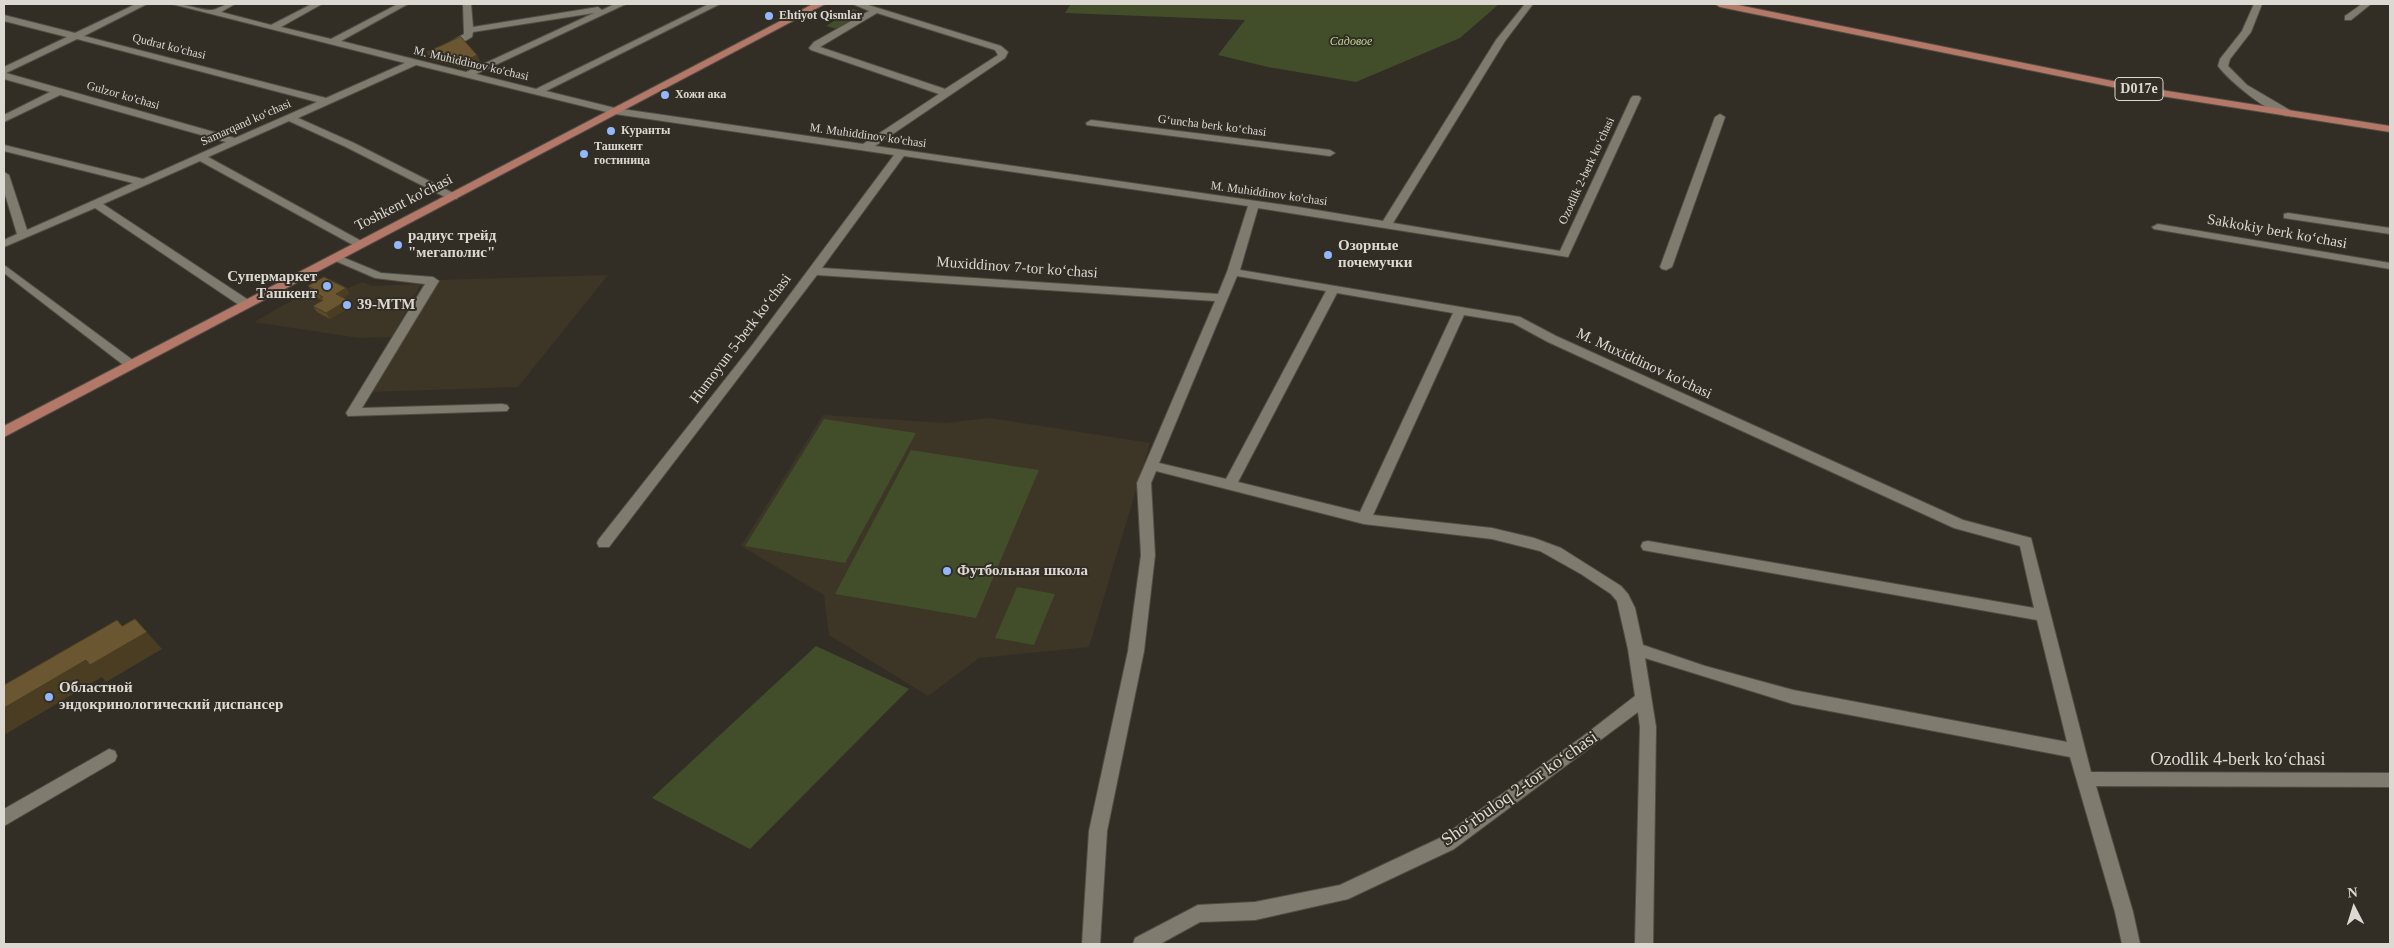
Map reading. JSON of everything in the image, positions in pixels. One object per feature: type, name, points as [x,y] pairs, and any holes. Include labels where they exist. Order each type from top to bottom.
[{"type":"main road","name":"Toshkent ko'chasi","points":[[5,429],[820,4]]},
{"type":"main road","name":"D017e","points":[[1720,4],[2142,90],[2390,129]]},
{"type":"street","points":[[4,71],[143,4]]},
{"type":"street","name":"M. Muhiddinov ko'chasi","points":[[176,4],[275,26],[413,63],[615,112],[1387,224],[1564,255]]},
{"type":"street","points":[[212,13],[230,4]]},
{"type":"street","points":[[275,26],[318,4]]},
{"type":"street","points":[[333,42],[404,4]]},
{"type":"street","points":[[467,4],[470,30],[619,5]]},
{"type":"street","points":[[538,92],[716,4]]},
{"type":"street","points":[[857,4],[1002,50],[1002,56],[864,148]]},
{"type":"street","points":[[1387,224],[1496,48],[1529,4]]},
{"type":"street","points":[[2258,4],[2246,32],[2223,66],[2242,85],[2288,114]]},
{"type":"street","points":[[2348,18],[2367,4]]},
{"type":"street","points":[[465,76],[619,5]]},
{"type":"street","points":[[876,10],[814,48],[946,93]]},
{"type":"street","name":"Qudrat ko'chasi","points":[[4,18],[327,101]]},
{"type":"street","points":[[4,26],[16,21]]},
{"type":"street","name":"Samarqand ko‘chasi","points":[[4,244],[466,39],[470,30]]},
{"type":"street","name":"Gulzor ko'chasi","points":[[4,76],[234,141]]},
{"type":"street","points":[[4,119],[60,91]]},
{"type":"street","name":"Ozodlik 2-berk koʻchasi","points":[[1564,255],[1636,98]]},
{"type":"street","points":[[288,117],[453,197]]},
{"type":"street","points":[[1666,267],[1720,117]]},
{"type":"street","name":"Gʻuncha berk koʻchasi","points":[[1091,123],[1330,152]]},
{"type":"street","points":[[4,148],[143,182]]},
{"type":"street","name":"Humoyun 5-berk koʻchasi","points":[[604,543],[757,347],[901,153]]},
{"type":"street","points":[[200,157],[358,244]]},
{"type":"street","points":[[4,175],[23,234]]},
{"type":"street","points":[[96,204],[246,304]]},
{"type":"street","points":[[1091,944],[1098,831],[1136,650],[1148,555],[1144,483],[1153,466],[1232,272],[1254,204]]},
{"type":"street","points":[[2288,216],[2390,231]]},
{"type":"street","name":"Sakkokiy berk koʻchasi","points":[[2158,227],[2390,266]]},
{"type":"street","points":[[335,257],[379,276],[433,281],[353,413],[502,408]]},
{"type":"street","points":[[4,268],[130,364]]},
{"type":"street","name":"Muxiddinov 7-tor koʻchasi","points":[[812,271],[1220,298]]},
{"type":"street","name":"M. Muxiddinov ko'chasi","points":[[1232,272],[1516,320],[1552,339],[1950,521],[2026,542],[2043,615]]},
{"type":"street","points":[[1230,484],[1333,289]]},
{"type":"street","points":[[1364,519],[1460,310]]},
{"type":"street","points":[[1153,466],[1364,519],[1503,536],[1533,543],[1559,554],[1616,590],[1623,598],[1627,608],[1636,648],[1648,727],[1644,944]]},
{"type":"street","points":[[1648,546],[2043,615],[2077,751],[2131,944]]},
{"type":"street","points":[[1636,648],[1705,672],[1793,697],[2077,751]]},
{"type":"street","name":"Shoʻrbuloq 2-tor koʻchasi","points":[[1142,944],[1198,914],[1255,911],[1342,893],[1448,843],[1588,742],[1643,699]]},
{"type":"street","points":[[4,818],[109,756]]},
{"type":"street","name":"Ozodlik 4-berk koʻchasi","points":[[2085,780],[2390,780]]},
{"type":"shaded area","points":[[608,275],[518,387],[371,392],[437,280]]},
{"type":"shaded area","name":"39-MTM","points":[[330,279],[348,288],[363,282],[371,286],[421,284],[392,337],[359,338],[254,322]]},
{"type":"shaded area","name":"Футбольная школа","points":[[823,415],[945,423],[990,418],[1150,443],[1089,647],[979,658],[928,696],[829,635],[824,595],[741,546]]},
{"type":"green space","name":"Садовое","points":[[1071,4],[1499,4],[1460,38],[1356,82],[1268,67],[1218,55],[1245,20],[1065,13]]},
{"type":"green space","points":[[853,9],[865,13],[837,29],[826,26]]},
{"type":"green space","points":[[824,419],[916,433],[845,563],[745,546]]},
{"type":"green space","points":[[911,450],[1039,470],[976,618],[835,594]]},
{"type":"green space","points":[[1017,587],[1055,594],[1034,645],[995,638]]},
{"type":"green space","points":[[816,646],[909,689],[750,849],[652,798]]},
{"type":"building","points":[[461,37],[477,55],[465,61],[427,52]]},
{"type":"building","name":"39-MTM","points":[[324,277],[346,288],[336,294],[348,300],[326,313],[313,306],[323,300],[320,298],[323,297],[312,291],[315,290],[308,286]]},
{"type":"building","points":[[135,619],[147,632],[90,665],[86,660],[4,708],[4,685],[117,620],[122,626]]},
{"type":"place","name":"Ehtiyot Qismlar","points":[[769,16]]},
{"type":"place","name":"Хожи ака","points":[[665,95]]},
{"type":"place","name":"Куранты","points":[[611,131]]},
{"type":"place","name":"Ташкент гостиница","points":[[584,154]]},
{"type":"place","name":"радиус трейд \"мегаполис\"","points":[[398,245]]},
{"type":"place","name":"Озорные почемучки","points":[[1328,255]]},
{"type":"place","name":"Супермаркет Ташкент","points":[[327,286]]},
{"type":"place","name":"39-MTM","points":[[347,305]]},
{"type":"place","name":"Футбольная школа","points":[[947,571]]},
{"type":"place","name":"Областной эндокринологический диспансер","points":[[49,697]]}]
